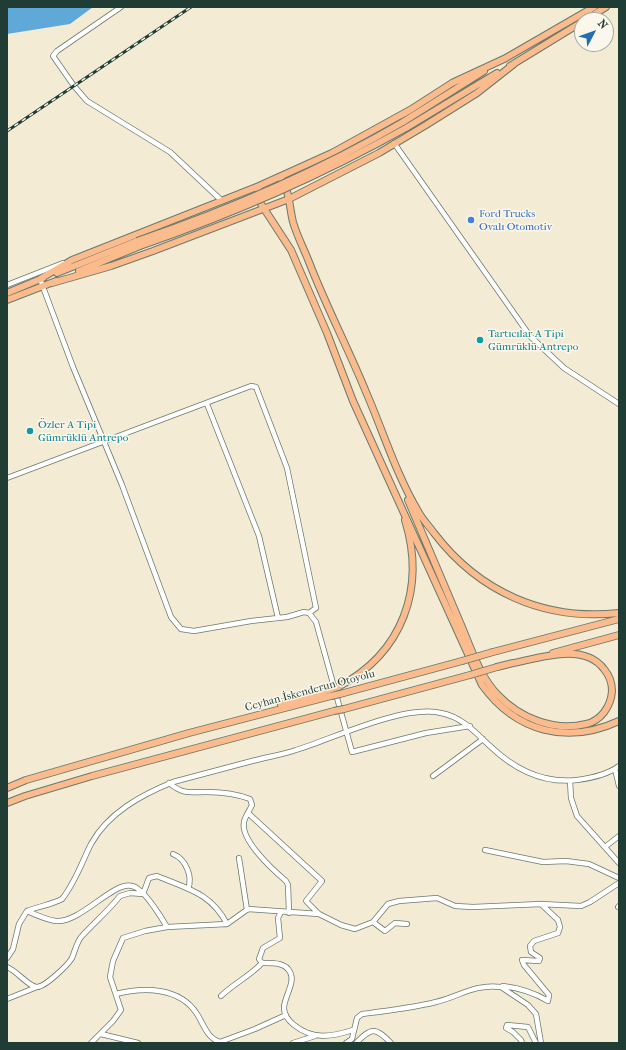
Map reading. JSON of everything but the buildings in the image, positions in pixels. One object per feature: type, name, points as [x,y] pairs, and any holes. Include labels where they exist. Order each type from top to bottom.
[{"type":"highway","points":[[404,125],[506,58],[594,7]]},
{"type":"highway","points":[[7,293],[41,282],[269,191],[404,125],[514,64],[574,27]]},
{"type":"highway","points":[[7,300],[41,282],[72,260],[259,186],[332,153],[410,110],[452,83],[506,58]]},
{"type":"highway","points":[[41,282],[52,282],[118,264],[264,210],[289,199],[394,143],[477,93],[514,64]]},
{"type":"highway","points":[[280,177],[288,192],[293,222],[314,276],[370,400],[418,512],[449,553],[485,582],[527,604],[575,613],[599,615],[619,613]]},
{"type":"highway","points":[[259,186],[258,193],[264,210],[291,250],[327,333],[353,401],[387,473],[465,651],[482,685],[491,698],[504,710],[519,720],[552,732],[588,732],[619,721]]},
{"type":"highway","points":[[52,282],[138,243]]},
{"type":"highway","points":[[370,400],[383,442],[468,642],[488,683],[497,694],[522,714],[554,725],[569,726],[589,724],[600,717],[608,707],[612,690],[611,681],[601,665],[594,659],[585,655],[572,654],[509,664]]},
{"type":"highway","points":[[330,693],[359,675],[384,651],[401,625],[410,596],[413,580],[411,546],[402,513],[387,473]]},
{"type":"highway","name":"Ceyhan-İskenderun Otoyolu","points":[[7,788],[26,780],[330,693],[340,694],[619,619]]},
{"type":"highway","points":[[7,803],[25,796],[92,776],[619,635]]},
{"type":"street","points":[[121,7],[57,51],[53,56],[74,86],[87,101],[170,152],[221,200]]},
{"type":"street","points":[[394,143],[530,336],[564,368],[619,404]]},
{"type":"street","points":[[7,285],[72,260]]},
{"type":"street","points":[[7,478],[104,441],[208,404],[252,386],[256,387],[259,391],[287,468],[316,608],[309,613],[304,612],[278,618],[194,631],[181,629],[176,625],[171,617],[122,485],[104,441],[41,282]]},
{"type":"street","points":[[208,404],[259,536],[278,618]]},
{"type":"street","points":[[309,613],[316,622],[352,752],[426,733],[470,726]]},
{"type":"street","points":[[7,958],[13,949],[20,924],[27,911],[35,907],[51,905],[62,899],[102,827],[114,815],[168,784],[295,751],[346,731],[406,714],[423,711],[439,712],[454,716],[470,726],[482,739],[505,759],[533,775],[551,780],[570,781],[601,776],[617,767],[619,786]]},
{"type":"street","points":[[433,776],[482,739]]},
{"type":"street","points":[[570,781],[571,798],[577,816],[619,863]]},
{"type":"street","points":[[168,784],[177,790],[189,794],[206,792],[250,799],[252,805],[244,821],[248,839],[260,858],[286,881],[288,885],[289,913]]},
{"type":"street","points":[[248,813],[322,881],[306,900],[319,914],[341,925],[355,929],[373,922],[388,904],[424,898],[437,898],[455,906],[473,907],[541,904],[581,906],[590,902],[619,883]]},
{"type":"street","points":[[605,847],[619,836]]},
{"type":"street","points":[[485,850],[543,862],[566,861],[589,864],[619,878]]},
{"type":"street","points":[[173,854],[184,862],[191,882],[188,889]]},
{"type":"street","points":[[239,858],[247,910]]},
{"type":"street","points":[[143,894],[149,878],[157,876],[188,889],[211,902],[219,909],[227,924]]},
{"type":"street","points":[[27,911],[48,919],[61,921],[97,904],[116,889],[133,886],[140,889],[167,927]]},
{"type":"street","points":[[7,999],[45,985],[65,967],[71,959],[81,937],[120,896],[130,893],[143,894]]},
{"type":"street","points":[[346,1043],[352,1039],[357,1018],[362,1014],[434,1003],[475,987],[517,987],[535,993],[548,1001],[549,995],[524,965],[522,960],[539,961],[540,958],[531,952],[530,946],[534,941],[558,932],[560,927],[558,920],[548,913],[541,904]]},
{"type":"street","points":[[92,1043],[114,1021],[120,1010],[110,977],[113,961],[123,938],[145,931],[167,927],[227,924],[247,910],[319,914]]},
{"type":"street","points":[[262,963],[259,959],[263,948],[280,938],[278,918],[281,912]]},
{"type":"street","points":[[373,922],[385,931],[395,924],[406,924]]},
{"type":"street","points":[[221,996],[228,989],[248,977],[262,963],[279,963],[286,967],[291,973],[292,982],[284,1002],[284,1010],[289,1022],[302,1031],[315,1036]]},
{"type":"street","points":[[7,968],[15,970],[30,984],[37,987]]},
{"type":"street","points":[[501,987],[528,1004],[536,1014],[541,1043]]},
{"type":"street","points":[[116,994],[130,990],[156,990],[177,997],[197,1013],[211,1038],[219,1043],[286,1015]]},
{"type":"street","points":[[522,1043],[522,1040],[506,1028],[507,1025],[528,1027],[536,1043]]},
{"type":"street","points":[[293,1043],[315,1036],[336,1036],[353,1030]]},
{"type":"street","points":[[356,1043],[367,1032],[375,1030],[381,1033],[391,1043]]},
{"type":"street","points":[[101,1034],[138,1043]]},
{"type":"water","points":[[7,7],[93,7],[70,24],[7,34]]},
{"type":"railway","points":[[7,131],[191,7]]},
{"type":"place","name":"Ford Trucks Ovalı Otomotiv","points":[[471,220]]},
{"type":"place","name":"Tartıcılar A Tipi Gümrüklü Antrepo","points":[[480,340]]},
{"type":"place","name":"Özler A Tipi Gümrüklü Antrepo","points":[[30,431]]}]
